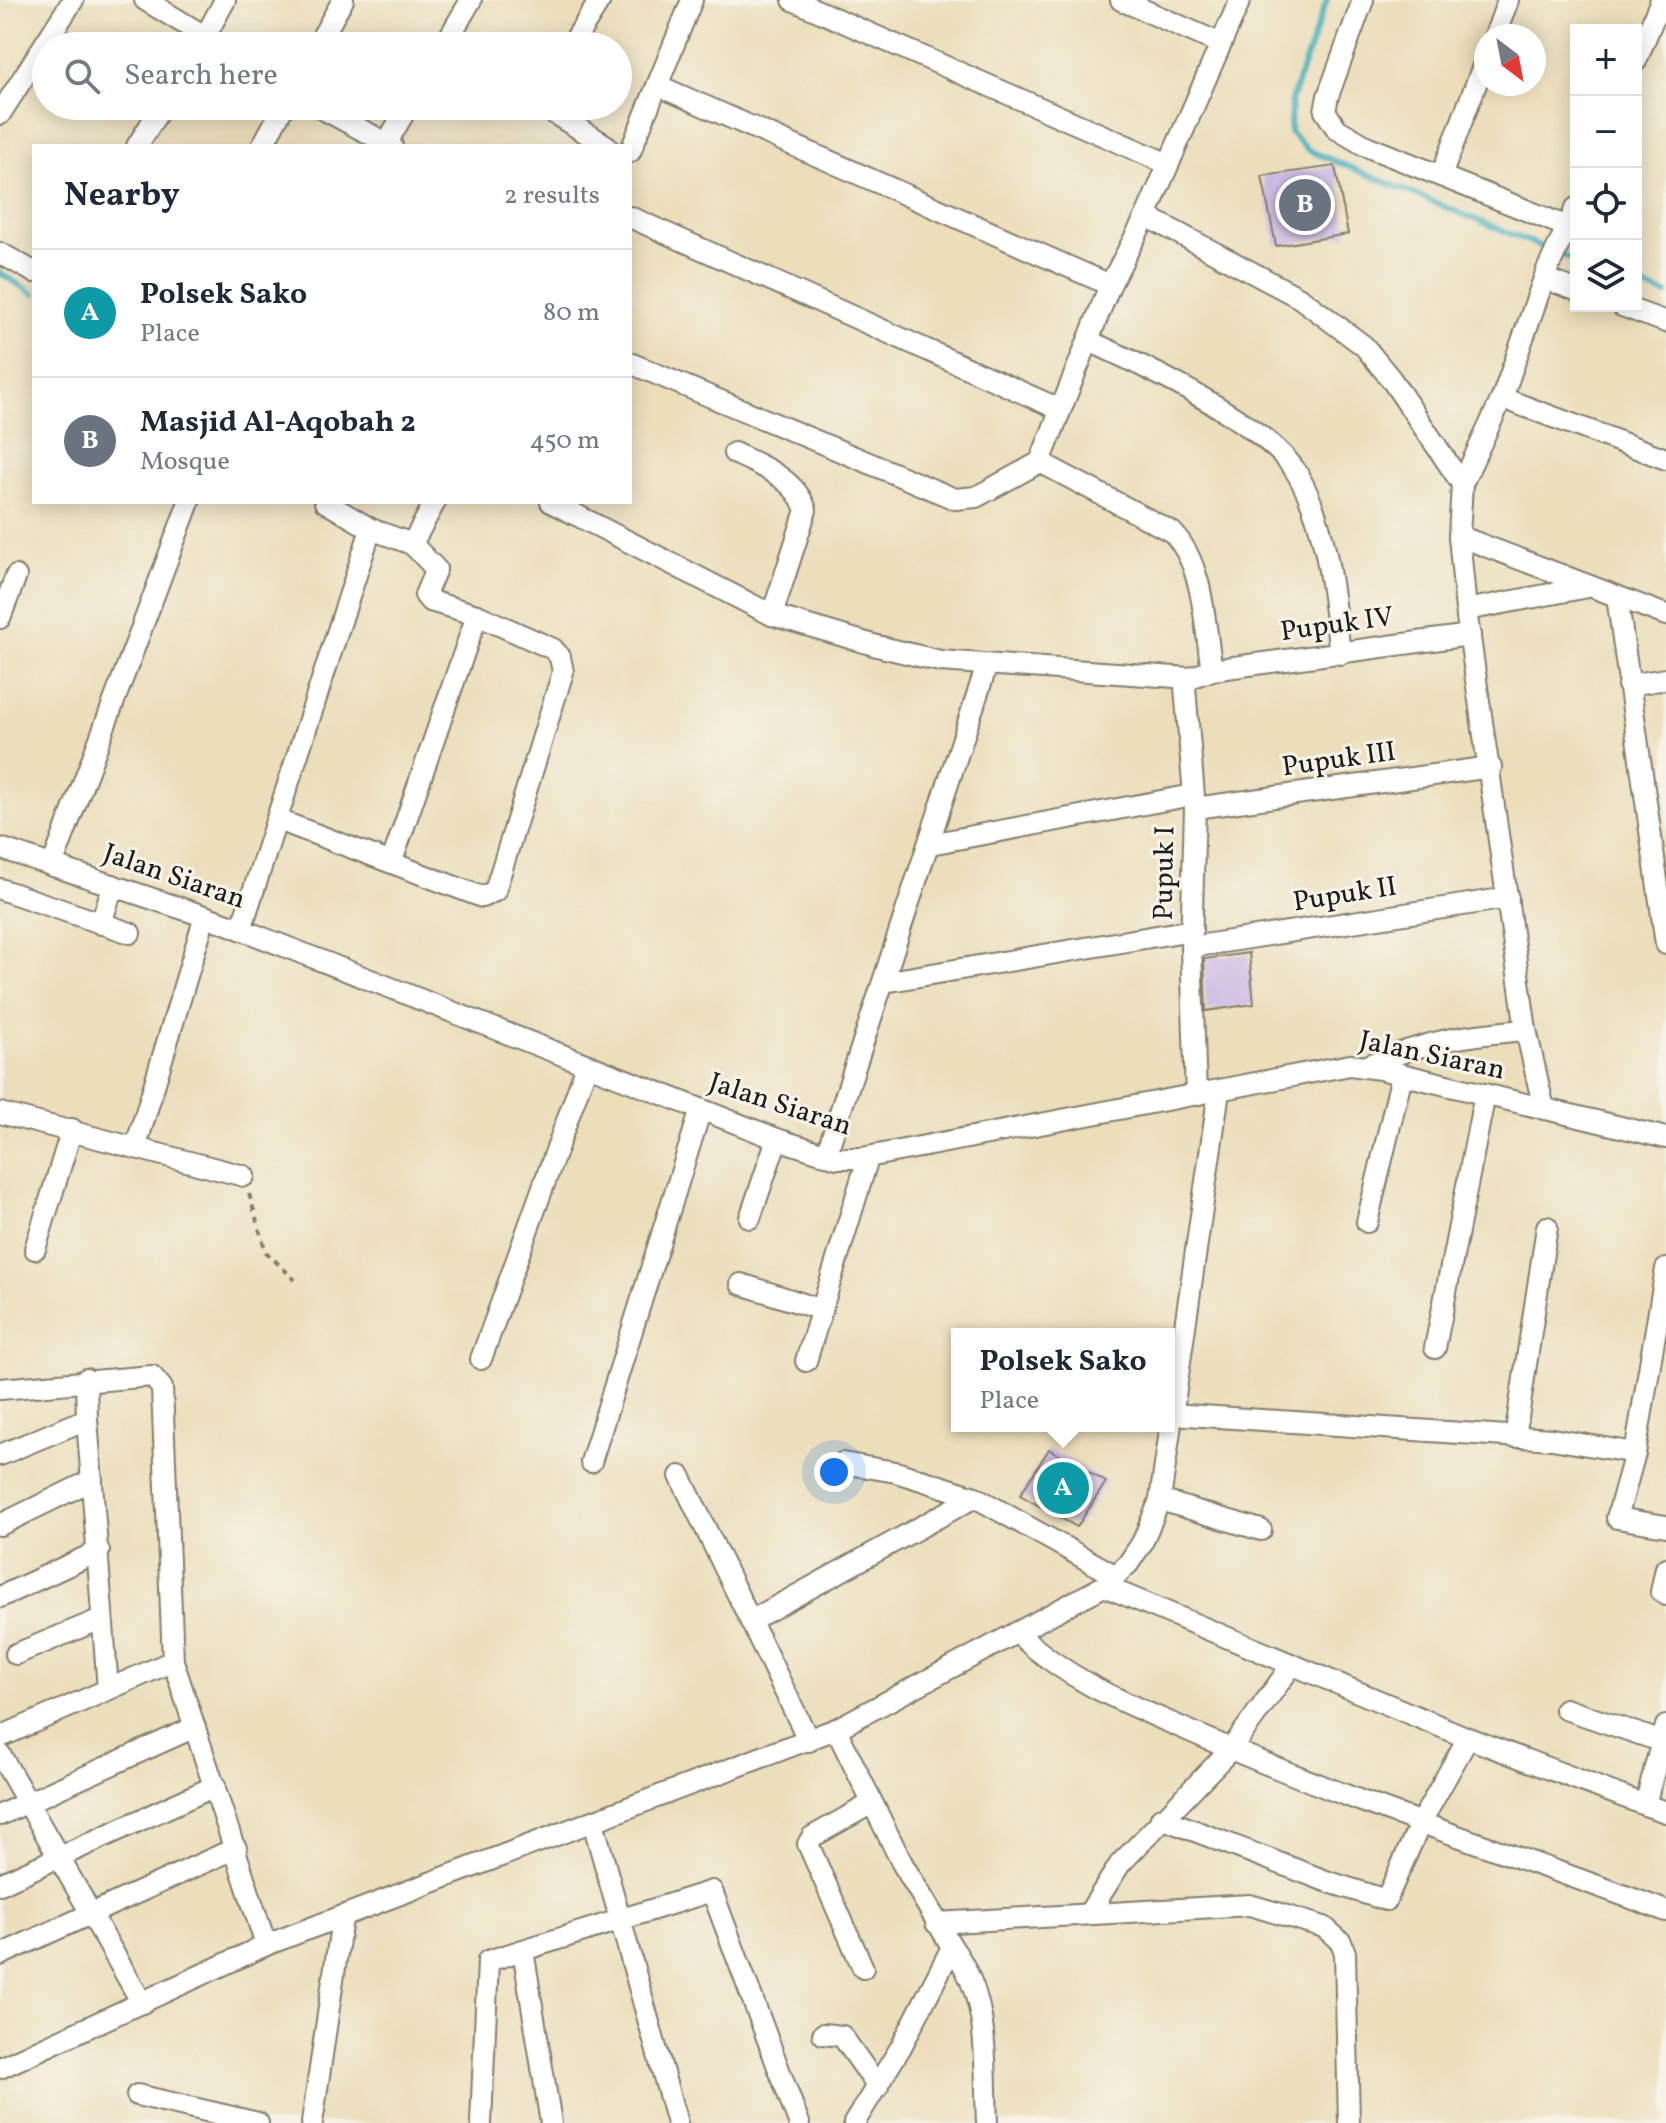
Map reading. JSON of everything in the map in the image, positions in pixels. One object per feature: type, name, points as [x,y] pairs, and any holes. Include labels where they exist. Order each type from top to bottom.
[{"type":"street","points":[[53,32],[73,0]]},
{"type":"street","points":[[145,0],[193,32]]},
{"type":"street","points":[[213,32],[225,0]]},
{"type":"street","points":[[325,32],[343,0]]},
{"type":"street","points":[[452,32],[471,0]]},
{"type":"street","points":[[580,32],[600,0]]},
{"type":"street","points":[[632,147],[692,0]]},
{"type":"street","points":[[793,0],[1166,163]]},
{"type":"street","points":[[1121,0],[1221,44]]},
{"type":"street","points":[[632,364],[955,499],[976,497],[1040,462],[1110,285],[1146,216],[1166,163],[1240,0]]},
{"type":"street","points":[[1363,0],[1328,96],[1327,118],[1337,129],[1366,146],[1569,224],[1546,274],[1502,398],[1462,484],[1459,536],[1466,610],[1491,767],[1526,1030],[1544,1109]]},
{"type":"street","points":[[1499,24],[1508,0]]},
{"type":"street","points":[[1642,46],[1661,0]]},
{"type":"street","points":[[0,114],[32,64]]},
{"type":"street","points":[[659,86],[1110,285]]},
{"type":"street","points":[[1441,176],[1474,89]]},
{"type":"street","points":[[138,144],[153,120]]},
{"type":"street","points":[[263,144],[276,120]]},
{"type":"street","points":[[342,120],[386,144]]},
{"type":"street","points":[[389,144],[401,120]]},
{"type":"street","points":[[565,120],[604,144]]},
{"type":"street","points":[[1146,216],[1300,298],[1364,346],[1391,379],[1462,484]]},
{"type":"street","points":[[632,218],[1059,409]]},
{"type":"street","points":[[0,253],[32,271]]},
{"type":"street","points":[[1546,274],[1570,287]]},
{"type":"street","points":[[1638,312],[1666,322]]},
{"type":"street","points":[[1089,341],[1162,374],[1266,440],[1299,476],[1316,521],[1331,580],[1340,654]]},
{"type":"street","points":[[1502,398],[1666,459]]},
{"type":"street","points":[[734,453],[765,468],[796,489],[806,510],[772,615]]},
{"type":"street","points":[[555,504],[772,615],[940,661],[1190,678],[1212,670],[1194,568],[1185,545],[1172,532],[1040,462]]},
{"type":"street","points":[[52,866],[188,504]]},
{"type":"street","points":[[278,820],[482,897],[495,891],[563,672],[560,657],[553,649],[477,615],[437,605],[427,598],[427,588],[436,569],[412,544],[371,529],[328,504]]},
{"type":"street","points":[[412,544],[434,504]]},
{"type":"street","points":[[241,929],[371,529]]},
{"type":"street","points":[[1459,536],[1666,615]]},
{"type":"street","points":[[0,618],[16,576]]},
{"type":"street","points":[[1466,610],[1591,586]]},
{"type":"street","points":[[1617,596],[1666,944]]},
{"type":"street","points":[[392,861],[477,615]]},
{"type":"street","name":"Pupuk IV","points":[[1212,670],[1470,635]]},
{"type":"street","points":[[826,1155],[987,665]]},
{"type":"street","name":"Pupuk I","points":[[1190,678],[1185,687],[1194,802],[1192,939],[1196,1095]]},
{"type":"street","points":[[1628,685],[1666,679]]},
{"type":"street","name":"Pupuk III","points":[[930,844],[1194,802],[1491,767]]},
{"type":"street","name":"Jalan Siaran","points":[[1,852],[113,885],[241,929],[777,1139],[848,1159],[868,1158],[1219,1091],[1320,1068],[1367,1066],[1666,1138]]},
{"type":"street","points":[[101,924],[113,885]]},
{"type":"street","points":[[0,889],[130,933]]},
{"type":"street","name":"Pupuk II","points":[[884,982],[1508,898]]},
{"type":"street","points":[[136,1146],[205,916]]},
{"type":"street","points":[[1367,1066],[1417,1045],[1457,1036],[1526,1030]]},
{"type":"street","points":[[481,1359],[587,1065]]},
{"type":"street","points":[[1367,1222],[1402,1075]]},
{"type":"street","points":[[1175,1393],[1219,1091]]},
{"type":"street","points":[[1435,1348],[1485,1094]]},
{"type":"street","points":[[591,1462],[701,1109]]},
{"type":"street","points":[[0,1113],[72,1129],[244,1176]]},
{"type":"street","points":[[35,1249],[72,1129]]},
{"type":"street","points":[[750,1218],[777,1139]]},
{"type":"street","points":[[806,1361],[868,1158]]},
{"type":"street","points":[[1515,1437],[1547,1227]]},
{"type":"street","points":[[1666,1269],[1635,1453],[1617,1518],[1666,1526]]},
{"type":"street","points":[[741,1284],[822,1310]]},
{"type":"street","points":[[0,1389],[86,1379],[152,1376],[162,1388],[173,1661],[266,1945]]},
{"type":"street","points":[[86,1379],[108,1689]]},
{"type":"street","points":[[1175,1414],[1552,1439],[1635,1453]]},
{"type":"street","points":[[0,1455],[87,1419]]},
{"type":"street","points":[[0,2068],[266,1945],[809,1741],[1017,1633],[1110,1581],[1142,1543],[1160,1500],[1169,1432]]},
{"type":"street","points":[[842,1463],[896,1472],[975,1497],[1110,1581],[1292,1665],[1468,1738],[1666,1812]]},
{"type":"street","points":[[680,1476],[809,1741]]},
{"type":"street","points":[[0,1525],[92,1480]]},
{"type":"street","points":[[752,1620],[975,1497]]},
{"type":"street","points":[[1160,1500],[1261,1530]]},
{"type":"street","points":[[0,1597],[99,1551]]},
{"type":"street","points":[[1666,1568],[1661,1593],[1666,1595]]},
{"type":"street","points":[[16,1654],[101,1619]]},
{"type":"street","points":[[1017,1633],[1077,1681],[1231,1749],[1319,1786],[1666,1911]]},
{"type":"street","points":[[0,1737],[173,1661]]},
{"type":"street","points":[[1089,1913],[1120,1864],[1161,1818],[1231,1749],[1292,1665]]},
{"type":"street","points":[[1565,1709],[1665,1737],[1645,1805]]},
{"type":"street","points":[[0,1815],[195,1727]]},
{"type":"street","points":[[836,1729],[936,1923],[966,1966],[979,1997],[987,2123]]},
{"type":"street","points":[[1161,1818],[1326,1881],[1386,1900],[1421,1822],[1468,1738]]},
{"type":"street","points":[[0,1754],[142,2003]]},
{"type":"street","points":[[0,1884],[215,1786]]},
{"type":"street","points":[[863,1968],[808,1844],[812,1837],[872,1803]]},
{"type":"street","points":[[593,1822],[677,2123]]},
{"type":"street","points":[[0,1955],[236,1848]]},
{"type":"street","points":[[481,2123],[488,1961],[621,1922],[712,1891],[799,2123]]},
{"type":"street","points":[[936,1923],[1250,1905],[1291,1915],[1334,1934],[1345,1953],[1349,2123]]},
{"type":"street","points":[[312,2123],[342,1919]]},
{"type":"street","points":[[854,2123],[878,2087],[952,1947]]},
{"type":"street","points":[[523,1950],[551,2123]]},
{"type":"street","points":[[823,2034],[842,2036],[878,2087]]},
{"type":"street","points":[[137,2095],[258,2123]]},
{"type":"path","points":[[244,1176],[266,1252],[295,1280]]},
{"type":"building","points":[[1335,166],[1348,234],[1276,246],[1262,176]]},
{"type":"building","points":[[1249,953],[1254,1004],[1206,1011],[1204,959]]},
{"type":"building","points":[[1049,1449],[1106,1482],[1077,1527],[1020,1495]]},
{"type":"waterway","points":[[1327,0],[1291,101],[1290,132],[1308,150],[1570,259]]},
{"type":"waterway","points":[[0,273],[32,293]]},
{"type":"waterway","points":[[1642,287],[1666,294]]},
{"type":"place","name":"Masjid Al-Aqobah 2","points":[[1305,205]]},
{"type":"place","name":"Polsek Sako","points":[[1063,1488]]}]
